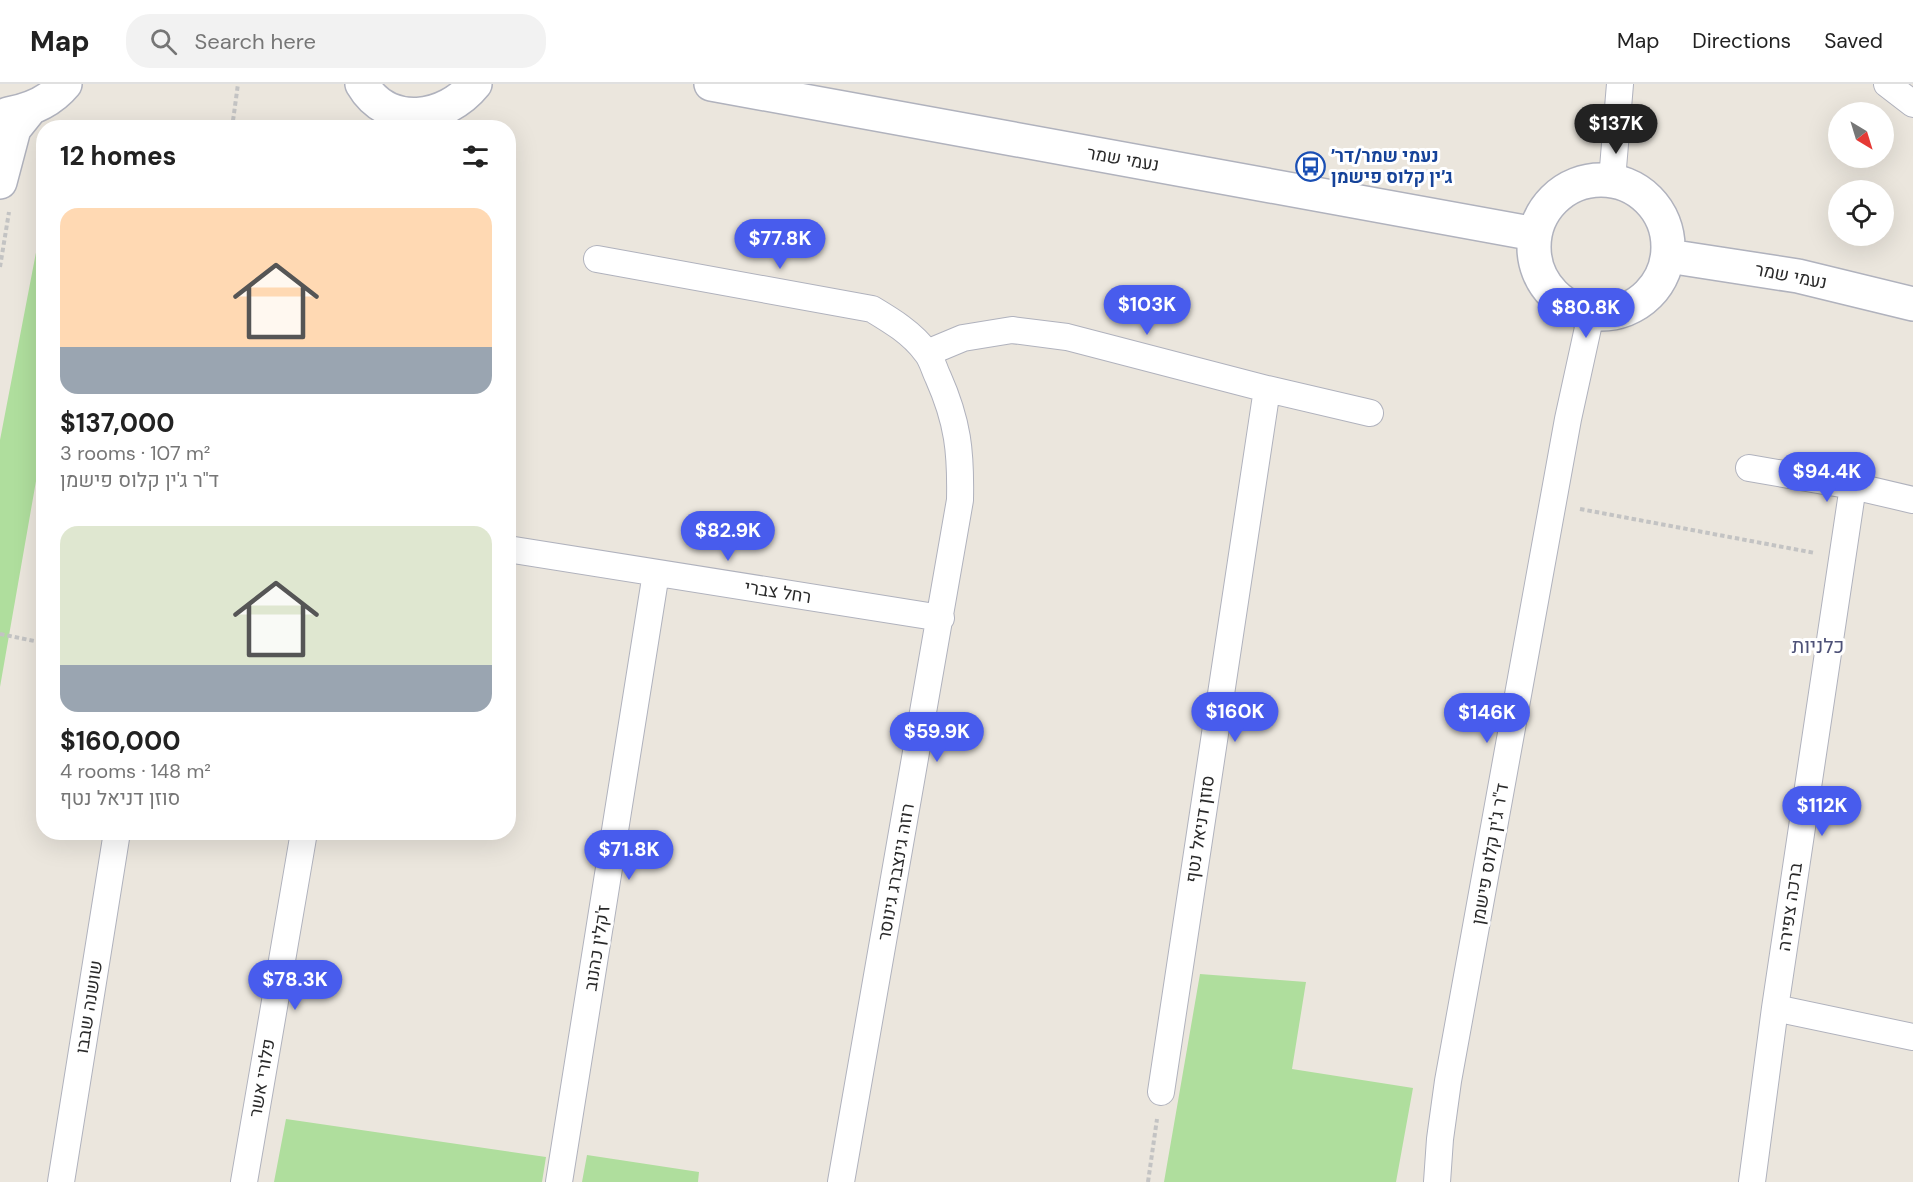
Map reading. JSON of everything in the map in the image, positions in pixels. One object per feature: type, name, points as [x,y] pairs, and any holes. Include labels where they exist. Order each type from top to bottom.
[{"type":"street","points":[[0,182],[14,129],[15,112],[54,96],[65,84]]},
{"type":"street","points":[[362,84],[378,101],[408,120],[439,111],[459,101],[475,84]]},
{"type":"street","name":"נעמי שמר","points":[[711,84],[1535,234]]},
{"type":"street","points":[[1612,180],[1620,84]]},
{"type":"street","points":[[1887,84],[1913,104]]},
{"type":"street","points":[[1591,180],[1612,180],[1632,186],[1649,199],[1661,215],[1668,235],[1668,256],[1662,276],[1650,294],[1633,307],[1612,314],[1591,314],[1570,307],[1553,294],[1540,277],[1534,256],[1535,234],[1542,215],[1554,198],[1571,186],[1591,180]]},
{"type":"street","name":"נעמי שמר","points":[[1668,256],[1798,276],[1913,304]]},
{"type":"street","points":[[597,259],[872,309],[903,328],[927,352],[963,338],[1012,330],[1066,337],[1370,413]]},
{"type":"street","name":"ד\"ר ג'ין קלוס פישמן","points":[[1437,1182],[1440,1139],[1449,1081],[1568,419],[1591,314]]},
{"type":"street","name":"רוזה גינצברג גינוסר","points":[[841,1182],[960,500],[961,464],[957,428],[947,397],[927,352]]},
{"type":"street","name":"סוזן דניאל נטף","points":[[1161,1092],[1267,389]]},
{"type":"street","points":[[1749,468],[1853,486],[1913,500]]},
{"type":"street","name":"ברכה צפירה","points":[[1752,1182],[1775,1008],[1853,486]]},
{"type":"street","name":"רחל צברי","points":[[516,550],[941,618]]},
{"type":"street","name":"ז'קלין כהנוב","points":[[559,1182],[656,573]]},
{"type":"street","name":"שושנה שבבו","points":[[61,1182],[116,840]]},
{"type":"street","name":"פלורי אשר","points":[[244,1182],[303,840]]},
{"type":"street","points":[[1775,1008],[1913,1037]]},
{"type":"path","points":[[233,120],[238,84]]},
{"type":"path","points":[[1553,504],[1842,558]]},
{"type":"path","points":[[0,634],[36,641]]},
{"type":"path","points":[[1148,1182],[1161,1092]]},
{"type":"green space","points":[[36,252],[36,481],[0,687],[0,440]]},
{"type":"green space","points":[[1200,974],[1306,982],[1292,1069],[1413,1088],[1396,1182],[1164,1182]]},
{"type":"green space","points":[[286,1119],[546,1157],[542,1182],[274,1182]]},
{"type":"green space","points":[[587,1155],[699,1172],[698,1182],[582,1182]]},
{"type":"place","name":"נעמי שמר/דר׳ ג׳ין קלוס פישמן","points":[[1310,166]]},
{"type":"district","name":"כלניות","points":[[1818,646]]}]
